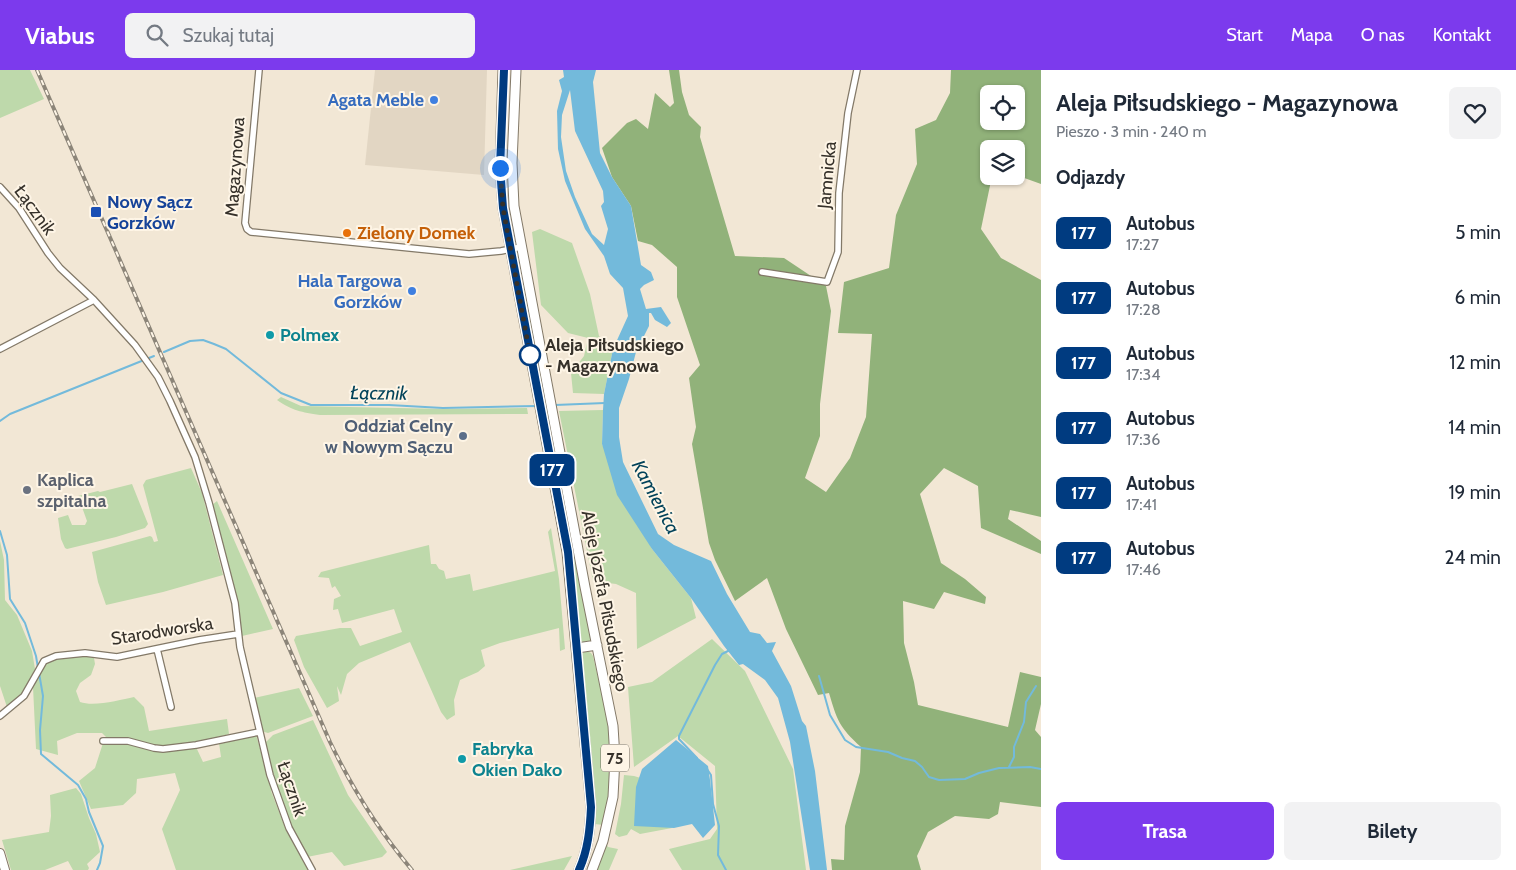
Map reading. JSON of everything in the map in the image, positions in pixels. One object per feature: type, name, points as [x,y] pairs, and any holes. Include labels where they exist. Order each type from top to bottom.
[{"type":"main road","name":"Aleje Józefa Piłsudskiego","points":[[504,70],[500,168],[503,208],[568,552],[591,807],[588,842],[579,870]]},
{"type":"main road","name":"Aleje Józefa Piłsudskiego","points":[[516,70],[512,163],[514,206],[613,726],[614,784],[609,818],[592,870]]},
{"type":"main road","points":[[502,106],[515,107]]},
{"type":"main road","points":[[516,280],[527,278]]},
{"type":"main road","points":[[577,648],[597,645]]},
{"type":"street","name":"Magazynowa","points":[[259,70],[246,200],[246,229],[251,232],[469,254],[510,250],[521,247]]},
{"type":"street","name":"Jamnicka","points":[[762,272],[827,282],[838,252],[839,193],[848,113],[857,70]]},
{"type":"street","name":"Łącznik","points":[[0,188],[19,208],[60,268],[94,300],[135,345],[158,378],[195,457],[234,603],[238,634],[270,775],[288,828],[312,870]]},
{"type":"street","points":[[0,349],[94,300]]},
{"type":"street","name":"Starodworska","points":[[0,716],[24,696],[44,661],[56,656],[85,653],[118,657],[238,634]]},
{"type":"street","points":[[157,649],[171,706]]},
{"type":"street","points":[[103,741],[128,741],[163,749],[196,745],[259,732]]},
{"type":"street","points":[[0,853],[5,870]]},
{"type":"shaded area","points":[[375,70],[487,70],[484,175],[365,165]]},
{"type":"green space","points":[[0,70],[30,70],[44,99],[0,118]]},
{"type":"green space","points":[[669,70],[679,70],[682,92],[689,115],[701,127],[700,137],[735,256],[784,258],[826,286],[831,311],[820,404],[820,436],[805,478],[826,492],[850,458],[866,417],[872,334],[838,333],[844,282],[889,268],[896,215],[917,164],[915,129],[936,120],[950,93],[951,70],[1041,70],[1041,184],[1025,178],[1025,140],[980,140],[980,185],[990,185],[981,229],[1001,258],[1041,280],[1041,517],[1010,510],[1008,519],[1041,541],[1041,554],[981,528],[978,486],[944,468],[920,494],[941,563],[965,579],[986,597],[985,604],[944,592],[934,609],[903,601],[904,643],[918,705],[1008,727],[1020,672],[1041,677],[1041,704],[1035,730],[1041,737],[1041,807],[1000,802],[998,814],[989,819],[955,816],[928,832],[917,856],[921,870],[832,870],[831,859],[844,860],[845,826],[860,772],[861,747],[840,723],[829,693],[818,695],[786,629],[767,578],[735,601],[709,543],[692,444],[696,427],[689,378],[700,365],[677,297],[677,267],[652,245],[638,241],[631,206],[612,177],[602,148],[627,123],[636,119],[648,129],[655,93],[670,107],[674,103]]},
{"type":"green space","points":[[540,229],[572,243],[590,294],[599,336],[613,349],[604,394],[573,393],[571,373],[584,356],[588,338],[568,333],[541,305],[532,232]]},
{"type":"green space","points":[[521,285],[525,286],[557,458],[554,461]]},
{"type":"green space","points":[[281,397],[301,406],[445,409],[527,408],[528,414],[320,415],[288,407],[277,400]]},
{"type":"green space","points":[[603,410],[602,444],[652,549],[691,598],[696,618],[637,649],[636,593],[616,584],[593,581],[559,411]]},
{"type":"green space","points":[[191,468],[202,493],[223,575],[163,592],[106,605],[98,582],[92,552],[150,536],[154,542],[158,541],[143,485],[146,480]]},
{"type":"green space","points":[[556,474],[560,476],[592,637],[587,643],[580,641],[579,638]]},
{"type":"green space","points":[[132,484],[148,524],[145,528],[116,537],[65,548],[61,539],[58,518],[68,515],[72,525],[85,525],[87,521],[78,496]]},
{"type":"green space","points":[[217,501],[273,629],[242,636],[233,586],[212,505]]},
{"type":"green space","points":[[551,528],[559,579],[565,649],[560,651],[559,628],[500,643],[481,650],[485,666],[478,672],[460,680],[454,700],[455,715],[447,720],[441,712],[410,642],[359,663],[347,674],[341,695],[337,686],[339,701],[327,708],[304,667],[294,640],[296,636],[340,628],[351,628],[360,646],[402,632],[394,609],[342,623],[338,609],[333,610],[334,599],[341,596],[335,586],[332,588],[329,578],[318,577],[321,572],[429,545],[431,564],[436,564],[439,569],[444,571],[446,579],[470,574],[473,591],[555,571],[548,532]]},
{"type":"green space","points":[[0,541],[4,560],[5,600],[17,615],[32,651],[35,669],[21,695],[7,707],[0,686]]},
{"type":"green space","points":[[712,639],[745,671],[793,769],[806,870],[682,870],[669,849],[710,839],[717,829],[715,766],[678,736],[634,767],[628,687],[652,682]]},
{"type":"green space","points":[[587,651],[593,656],[607,716],[611,749],[611,781],[604,825],[594,824],[581,660],[581,654]]},
{"type":"green space","points":[[80,655],[94,658],[95,664],[91,675],[80,683],[76,691],[80,702],[92,704],[134,697],[144,707],[149,731],[227,719],[229,734],[205,741],[161,747],[134,740],[106,737],[102,733],[77,733],[57,741],[58,755],[36,749],[33,687],[46,662],[57,658]]},
{"type":"green space","points":[[299,688],[313,716],[268,733],[261,731],[254,698]]},
{"type":"green space","points":[[313,720],[348,795],[387,852],[382,857],[344,866],[332,852],[307,857],[292,826],[280,794],[268,757],[266,742],[273,735]]},
{"type":"green space","points":[[256,735],[271,791],[286,830],[308,870],[176,870],[162,829],[180,790],[175,773],[137,779],[136,793],[123,805],[91,809],[79,781],[95,768],[103,743],[136,745],[160,752],[196,747],[203,762],[221,757],[219,743]]},
{"type":"green space","points":[[624,775],[644,779],[654,803],[672,828],[640,834],[631,829],[627,835],[619,837],[615,834]]},
{"type":"green space","points":[[76,788],[81,794],[96,834],[100,852],[87,864],[88,870],[73,870],[68,861],[45,870],[11,870],[2,840],[49,832],[51,816],[50,795]]},
{"type":"green space","points":[[606,843],[608,847],[618,849],[609,870],[594,870]]},
{"type":"green space","points":[[572,856],[564,870],[510,870]]},
{"type":"water","points":[[563,70],[596,70],[593,82],[600,153],[612,177],[631,206],[641,265],[651,272],[654,280],[640,289],[646,309],[661,307],[671,323],[667,327],[655,320],[651,313],[649,313],[649,326],[636,352],[619,408],[619,437],[623,462],[658,534],[674,545],[711,561],[727,594],[750,632],[760,634],[767,643],[776,642],[772,651],[791,686],[802,721],[806,726],[815,771],[827,870],[810,870],[790,742],[778,698],[765,680],[743,664],[739,665],[691,598],[652,549],[617,495],[602,444],[603,410],[604,394],[613,349],[628,316],[623,288],[610,274],[604,256],[585,229],[565,181],[558,149],[557,111],[562,91],[559,80],[564,77]],"holes":[[[570,90],[575,131],[603,191],[604,202],[601,206],[608,229],[604,245],[592,234],[575,197],[566,171],[561,137],[562,115]]]},
{"type":"water","points":[[676,740],[708,766],[715,825],[703,838],[692,824],[674,828],[634,826],[636,787],[642,769]]},
{"type":"waterway","name":"Łącznik","points":[[164,352],[190,341],[203,340],[226,349],[281,393],[311,405],[389,405],[443,408],[537,406]]},
{"type":"waterway","name":"Łącznik","points":[[0,421],[10,414],[154,356]]},
{"type":"waterway","name":"Łącznik","points":[[555,405],[605,403]]},
{"type":"waterway","points":[[0,531],[7,555],[10,599],[25,623],[38,668]]},
{"type":"waterway","points":[[697,758],[679,739],[679,736],[715,665],[722,654],[730,650]]},
{"type":"waterway","points":[[39,673],[43,696],[40,730],[41,754],[78,785],[86,799],[89,812],[103,846],[97,870]]},
{"type":"waterway","points":[[819,676],[830,715],[845,740],[856,747],[888,752],[915,761],[929,777],[939,780],[965,779],[999,768],[1030,767],[1041,769]]},
{"type":"waterway","points":[[1009,767],[1014,757],[1014,747],[1024,722],[1026,702],[1036,686]]},
{"type":"waterway","points":[[707,769],[711,775],[713,804],[719,826],[718,855],[726,870]]},
{"type":"railway","points":[[37,70],[330,742],[347,776],[367,809],[388,840],[412,870]]},
{"type":"bus line","name":"177","points":[[504,70],[500,168],[503,208],[568,552],[572,585],[591,807],[588,842],[579,870]]},
{"type":"place","name":"Agata Meble","points":[[434,100]]},
{"type":"place","name":"Nowy Sącz Gorzków","points":[[96,212]]},
{"type":"place","name":"Zielony Domek","points":[[347,233]]},
{"type":"place","name":"Hala Targowa Gorzków","points":[[412,291]]},
{"type":"place","name":"Polmex","points":[[270,335]]},
{"type":"place","name":"Aleja Piłsudskiego - Magazynowa","points":[[530,355]]},
{"type":"place","name":"Oddział Celny w Nowym Sączu","points":[[463,436]]},
{"type":"place","name":"Kaplica szpitalna","points":[[27,490]]},
{"type":"place","name":"Fabryka Okien Dako","points":[[462,759]]},
{"type":"route","points":[[500,168],[503,208],[530,355]]},
{"type":"water label","name":"Kamienica","points":[[656,497]]}]
